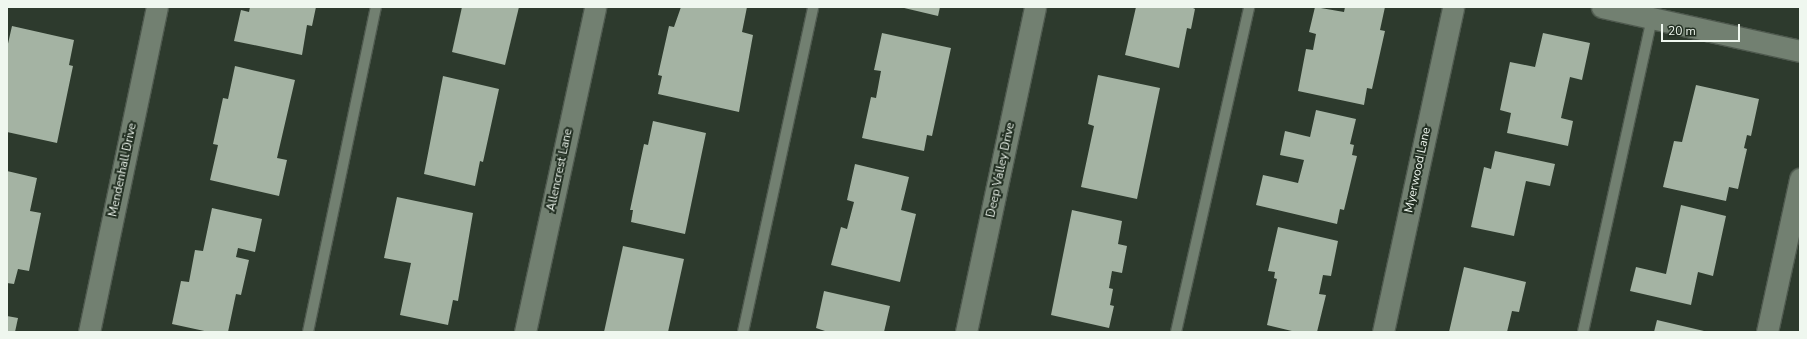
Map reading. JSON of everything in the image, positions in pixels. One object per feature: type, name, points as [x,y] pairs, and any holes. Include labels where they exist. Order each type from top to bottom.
[{"type":"street","name":"Mendenhall Drive","points":[[89,332],[157,7]]},
{"type":"street","name":"Allencrest Lane","points":[[526,332],[595,7]]},
{"type":"street","name":"Deep Valley Drive","points":[[966,332],[1035,7]]},
{"type":"street","name":"Myerwood Lane","points":[[1383,332],[1453,7]]},
{"type":"street","points":[[1602,7],[1800,51]]},
{"type":"street","points":[[1767,332],[1800,179]]},
{"type":"lane","points":[[308,332],[376,7]]},
{"type":"lane","points":[[743,332],[813,7]]},
{"type":"lane","points":[[1176,332],[1249,7]]},
{"type":"lane","points":[[1583,332],[1652,19]]},
{"type":"building","points":[[250,7],[316,7],[312,26],[307,25],[302,55],[234,41],[241,10],[249,12]]},
{"type":"building","points":[[462,7],[519,7],[505,65],[452,52]]},
{"type":"building","points":[[681,7],[747,7],[742,32],[753,35],[739,112],[658,94],[662,76],[658,75],[669,26],[674,27]]},
{"type":"building","points":[[900,7],[940,7],[938,16]]},
{"type":"building","points":[[1136,7],[1191,7],[1195,9],[1191,29],[1187,28],[1179,68],[1125,55]]},
{"type":"building","points":[[1315,7],[1344,12],[1345,7],[1385,7],[1380,30],[1385,31],[1372,89],[1367,88],[1364,105],[1298,91],[1306,49],[1313,50],[1316,34],[1309,32]]},
{"type":"building","points":[[12,26],[74,40],[69,65],[73,66],[57,143],[7,132],[7,48]]},
{"type":"building","points":[[882,33],[951,48],[932,136],[927,135],[924,151],[862,138],[871,97],[876,98],[881,71],[874,70]]},
{"type":"building","points":[[1543,33],[1590,43],[1582,80],[1570,77],[1561,118],[1573,121],[1568,146],[1507,133],[1511,113],[1500,110],[1510,62],[1535,67]]},
{"type":"building","points":[[235,66],[295,80],[277,158],[287,160],[279,196],[210,180],[218,145],[213,144],[223,98],[228,99]]},
{"type":"building","points":[[1098,75],[1160,88],[1137,199],[1081,187],[1094,126],[1088,124]]},
{"type":"building","points":[[443,76],[499,89],[483,162],[480,161],[475,186],[424,174]]},
{"type":"building","points":[[1696,85],[1759,99],[1751,136],[1747,135],[1744,148],[1747,149],[1738,189],[1729,187],[1726,201],[1663,187],[1674,141],[1682,142]]},
{"type":"building","points":[[1316,110],[1356,119],[1350,144],[1354,145],[1352,155],[1357,156],[1344,210],[1340,209],[1337,224],[1256,205],[1263,175],[1298,183],[1304,160],[1280,155],[1285,131],[1310,137]]},
{"type":"building","points":[[653,121],[706,133],[685,234],[631,222],[633,210],[630,210],[644,144],[648,145]]},
{"type":"building","points":[[1495,151],[1555,164],[1550,186],[1526,181],[1514,236],[1471,227],[1484,167],[1491,169]]},
{"type":"building","points":[[855,164],[909,177],[901,210],[916,214],[900,282],[831,265],[841,227],[847,229],[854,202],[847,200]]},
{"type":"building","points":[[7,171],[37,178],[30,211],[41,213],[29,271],[18,269],[14,284],[7,283]]},
{"type":"building","points":[[397,197],[473,213],[458,301],[453,300],[448,325],[400,315],[411,263],[384,258]]},
{"type":"building","points":[[1681,205],[1726,216],[1713,276],[1698,272],[1691,305],[1630,291],[1636,267],[1666,274]]},
{"type":"building","points":[[212,208],[262,219],[255,252],[238,248],[236,257],[249,260],[241,295],[236,294],[228,332],[209,332],[172,324],[181,281],[189,282],[195,250],[203,251]]},
{"type":"building","points":[[1072,210],[1122,221],[1118,244],[1127,246],[1122,273],[1112,271],[1109,288],[1113,289],[1110,305],[1114,306],[1109,328],[1051,315]]},
{"type":"building","points":[[1278,227],[1338,241],[1331,276],[1323,275],[1319,294],[1326,295],[1317,332],[1296,332],[1267,325],[1277,279],[1274,278],[1275,272],[1268,271]]},
{"type":"building","points":[[623,246],[684,259],[668,332],[604,332]]},
{"type":"building","points":[[1464,267],[1526,282],[1519,312],[1512,311],[1507,332],[1449,332]]},
{"type":"building","points":[[824,291],[890,306],[884,332],[828,332],[816,328]]},
{"type":"building","points":[[7,316],[18,318],[15,332],[7,332]]},
{"type":"building","points":[[1657,320],[1704,331],[1704,332],[1654,332]]}]
